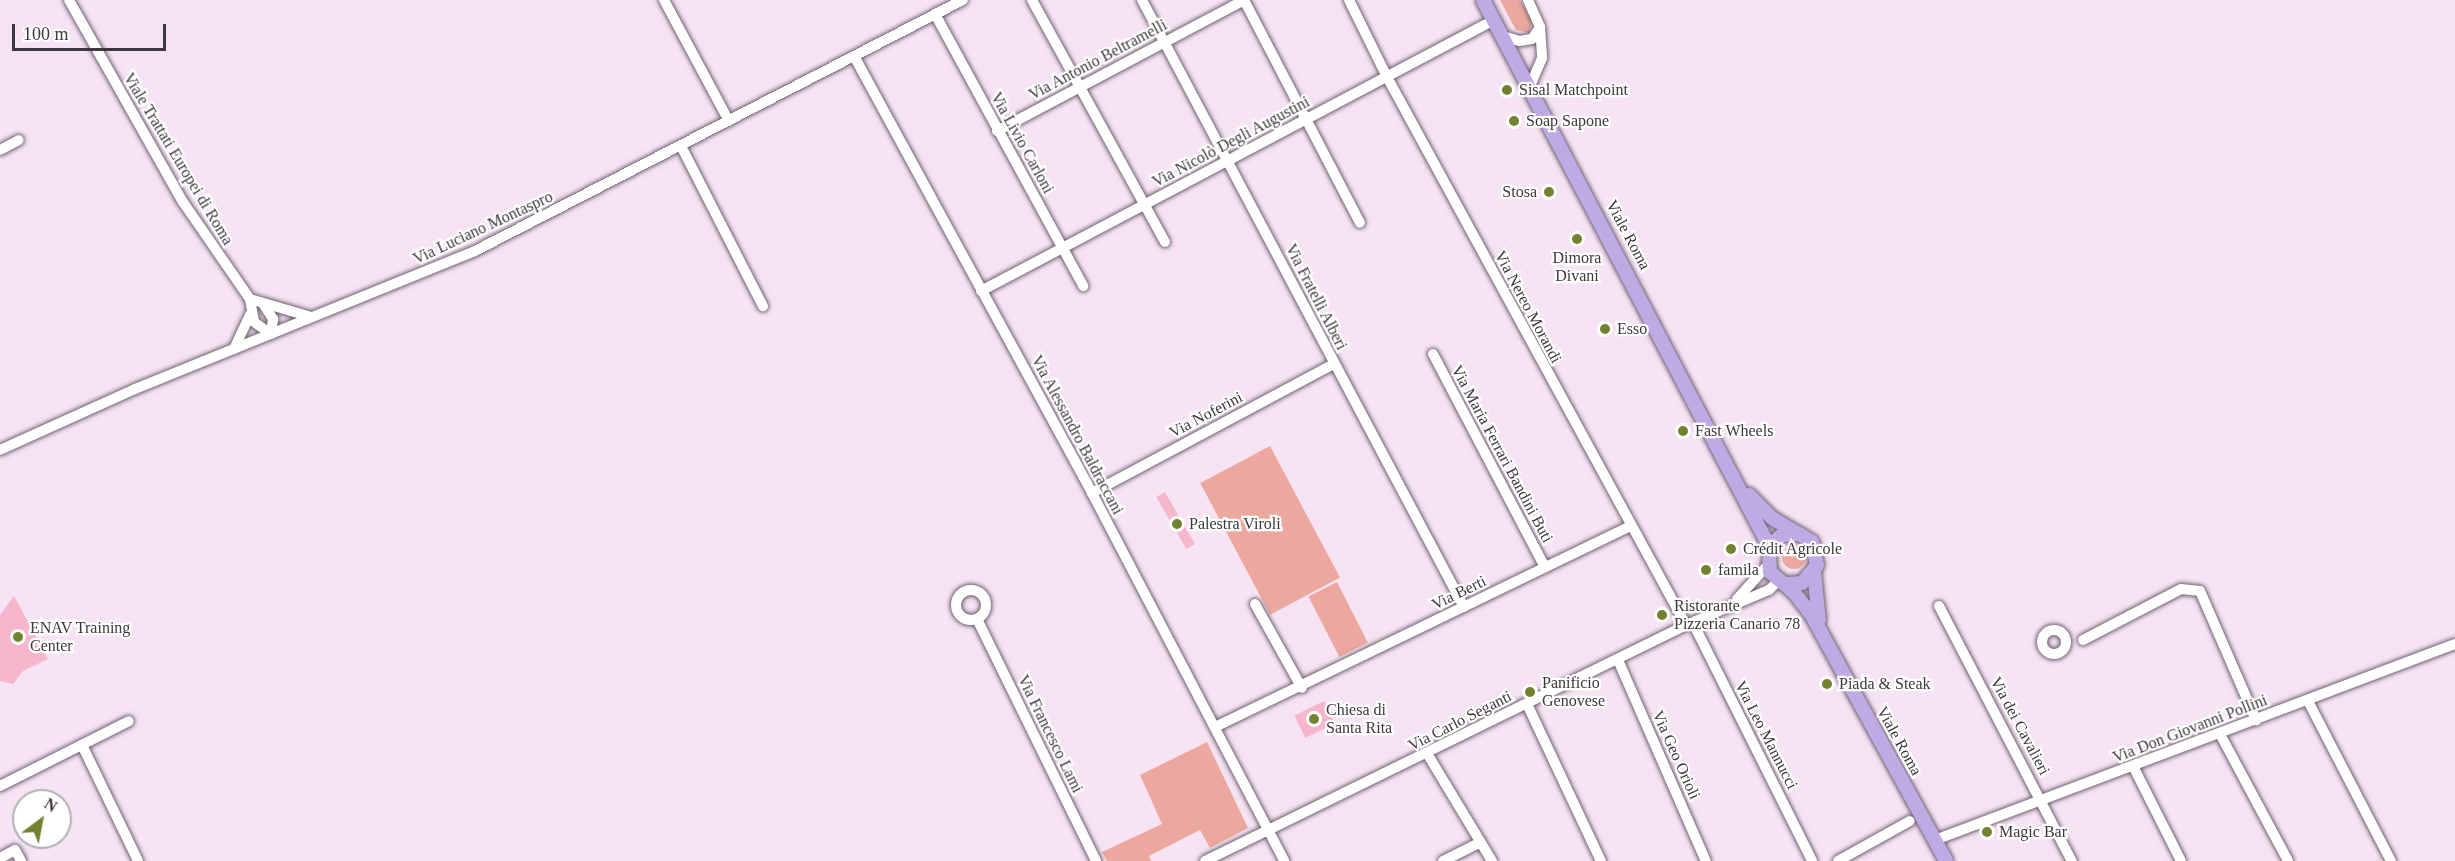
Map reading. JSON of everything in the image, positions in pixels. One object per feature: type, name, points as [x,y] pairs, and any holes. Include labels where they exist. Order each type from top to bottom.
[{"type":"main road","name":"Viale Roma","points":[[1484,0],[1741,487],[1769,546]]},
{"type":"main road","name":"Viale Roma","points":[[1741,487],[1772,518],[1799,534]]},
{"type":"main road","points":[[1799,534],[1816,549],[1814,572],[1802,583],[1783,583],[1767,566],[1769,546],[1782,535],[1799,534]]},
{"type":"main road","name":"Viale Roma","points":[[1814,572],[1814,595],[1824,636]]},
{"type":"main road","name":"Viale Roma","points":[[1783,583],[1824,636],[1946,861]]},
{"type":"street","name":"Viale Trattati Europei di Roma","points":[[69,0],[177,192],[250,299]]},
{"type":"street","points":[[664,0],[729,121]]},
{"type":"street","name":"Via Luciano Montaspro","points":[[0,450],[234,349],[473,252],[963,0]]},
{"type":"street","points":[[1032,0],[1165,242]]},
{"type":"street","name":"Via Fratelli Alberi","points":[[1142,0],[1166,40],[1334,364],[1464,607]]},
{"type":"street","points":[[1244,0],[1360,223]]},
{"type":"street","name":"Via Antonio Beltramelli","points":[[997,130],[1244,0]]},
{"type":"street","name":"Via Nereo Morandi","points":[[1349,0],[1387,77],[1630,526],[1689,624]]},
{"type":"street","points":[[1528,0],[1540,27],[1542,58],[1530,86]]},
{"type":"street","name":"Via Livio Carloni","points":[[935,14],[1083,286]]},
{"type":"street","name":"Via Nicolò Degli Augustini","points":[[981,291],[1494,20]]},
{"type":"street","points":[[1503,36],[1520,41],[1532,39],[1540,27]]},
{"type":"street","name":"Via Alessandro Baldraccani","points":[[854,56],[1092,493],[1215,727],[1266,831],[1284,861]]},
{"type":"street","points":[[0,150],[19,140]]},
{"type":"street","points":[[681,146],[763,306]]},
{"type":"street","points":[[234,349],[250,315],[250,299],[312,318]]},
{"type":"street","points":[[262,304],[273,319],[271,334]]},
{"type":"street","points":[[250,315],[271,334]]},
{"type":"street","name":"Via Maria Ferrari Bandini Buti","points":[[1433,354],[1545,567]]},
{"type":"street","name":"Via Noferini","points":[[1092,493],[1334,364]]},
{"type":"street","name":"Via Berti","points":[[1215,727],[1302,688],[1630,526]]},
{"type":"street","name":"Via Carlo Seganti","points":[[1727,606],[1767,566]]},
{"type":"street","name":"Via Carlo Seganti","points":[[1205,861],[1428,755],[1689,624],[1783,583]]},
{"type":"street","points":[[2083,640],[2065,639],[2055,631],[2043,638],[2047,652],[2061,652],[2181,589],[2200,591],[2256,720]]},
{"type":"street","points":[[1255,604],[1302,688]]},
{"type":"street","name":"Via dei Cavalieri","points":[[1939,606],[2042,799],[2072,861]]},
{"type":"street","name":"Via Francesco Lami","points":[[977,619],[1096,861]]},
{"type":"street","name":"Via Leo Mannucci","points":[[1689,624],[1812,861]]},
{"type":"street","points":[[2061,652],[2065,639]]},
{"type":"street","name":"Via Don Giovanni Pollini","points":[[1935,840],[2042,799],[2134,768],[2455,644]]},
{"type":"street","name":"Via Geo Orioli","points":[[1618,660],[1706,861]]},
{"type":"street","points":[[2308,701],[2391,861]]},
{"type":"street","points":[[1527,704],[1601,861]]},
{"type":"street","points":[[0,786],[129,721]]},
{"type":"street","points":[[2220,734],[2288,861]]},
{"type":"street","points":[[82,745],[138,861]]},
{"type":"street","points":[[1428,755],[1492,861]]},
{"type":"street","points":[[2134,768],[2181,861]]},
{"type":"street","points":[[1838,861],[1910,820]]},
{"type":"street","points":[[1443,861],[1481,842]]},
{"type":"street","points":[[0,858],[15,850],[21,861]]},
{"type":"shaded area","points":[[1500,0],[1520,0],[1532,21],[1529,33],[1516,30]]},
{"type":"shaded area","points":[[1270,446],[1340,578],[1270,615],[1200,483]]},
{"type":"shaded area","points":[[1794,545],[1803,548],[1806,557],[1803,566],[1794,569],[1785,566],[1782,557],[1785,548]]},
{"type":"shaded area","points":[[1337,582],[1368,643],[1339,657],[1308,597]]},
{"type":"shaded area","points":[[1207,742],[1248,828],[1210,848],[1200,830],[1149,856],[1151,861],[1107,861],[1102,852],[1162,824],[1140,775]]},
{"type":"building","points":[[1165,492],[1195,544],[1186,549],[1156,497]]},
{"type":"building","name":"ENAV Training Center","points":[[14,596],[48,659],[23,671],[13,684],[0,681],[0,615]]},
{"type":"building","name":"Chiesa di Santa Rita","points":[[1324,701],[1335,723],[1305,738],[1294,715]]},
{"type":"place","name":"Sisal Matchpoint","points":[[1507,90]]},
{"type":"place","name":"Soap Sapone","points":[[1514,121]]},
{"type":"place","name":"Stosa","points":[[1549,192]]},
{"type":"place","name":"Dimora Divani","points":[[1577,239]]},
{"type":"place","name":"Esso","points":[[1605,329]]},
{"type":"place","name":"Fast Wheels","points":[[1683,431]]},
{"type":"place","name":"Palestra Viroli","points":[[1177,524]]},
{"type":"place","name":"Crédit Agricole","points":[[1731,549]]},
{"type":"place","name":"famila","points":[[1706,570]]},
{"type":"place","name":"Ristorante Pizzeria Canario 78","points":[[1662,615]]},
{"type":"place","name":"ENAV Training Center","points":[[18,637]]},
{"type":"place","name":"Piada & Steak","points":[[1827,684]]},
{"type":"place","name":"Panificio Genovese","points":[[1530,692]]},
{"type":"place","name":"Chiesa di Santa Rita","points":[[1314,719]]},
{"type":"place","name":"Magic Bar","points":[[1987,832]]}]
